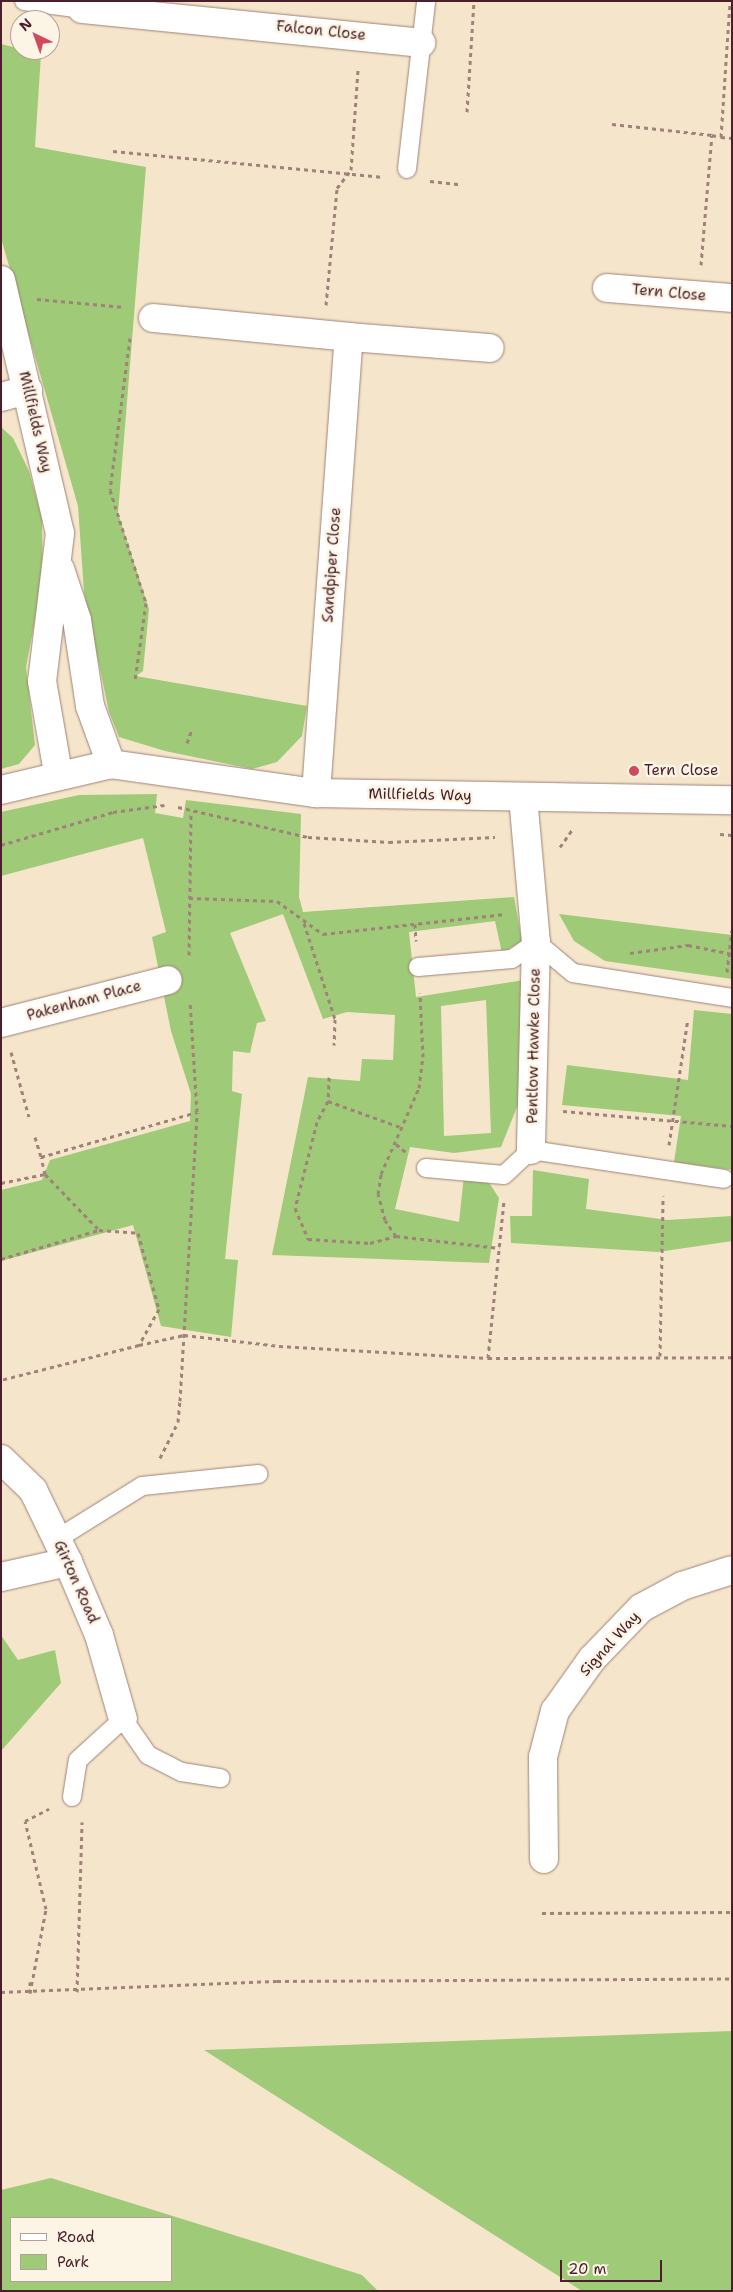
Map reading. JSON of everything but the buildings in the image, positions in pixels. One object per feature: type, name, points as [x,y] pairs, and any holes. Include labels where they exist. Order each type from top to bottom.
[{"type":"street","name":"Falcon Close","points":[[82,9],[222,11],[421,43]]},
{"type":"street","name":"Millfields Way","points":[[4,288],[60,533],[59,565],[42,681],[58,773]]},
{"type":"street","name":"Tern Close","points":[[607,288],[732,298]]},
{"type":"street","points":[[144,313],[336,336],[490,348]]},
{"type":"street","name":"Sandpiper Close","points":[[316,793],[336,336]]},
{"type":"street","points":[[1,397],[28,390]]},
{"type":"street","name":"Millfields Way","points":[[59,565],[77,620],[90,706],[111,764]]},
{"type":"street","name":"Millfields Way","points":[[1,790],[58,773],[111,764],[316,793],[732,800]]},
{"type":"street","name":"Pentlow Hawke Close","points":[[523,797],[536,942],[531,1150]]},
{"type":"street","name":"Pakenham Place","points":[[2,1023],[168,980]]},
{"type":"street","name":"Girton Road","points":[[1,1459],[33,1490],[62,1550],[99,1635],[123,1719]]},
{"type":"street","points":[[1,1577],[62,1550]]},
{"type":"street","name":"Signal Way","points":[[544,1859],[543,1757],[555,1711],[592,1660],[641,1608],[682,1586],[732,1570]]},
{"type":"lane","points":[[24,1],[82,9]]},
{"type":"lane","points":[[407,169],[426,1]]},
{"type":"lane","name":"Pentlow Hawke Close","points":[[418,967],[512,959],[536,942],[572,973],[732,998]]},
{"type":"lane","points":[[426,1168],[504,1175],[531,1150],[724,1179]]},
{"type":"lane","points":[[62,1550],[142,1486],[258,1474]]},
{"type":"lane","points":[[72,1797],[78,1760],[123,1719],[148,1755],[182,1772],[221,1778]]},
{"type":"path","points":[[467,112],[464,106],[474,1]]},
{"type":"path","points":[[721,137],[730,1]]},
{"type":"path","points":[[336,336],[337,188],[347,174],[358,70]]},
{"type":"path","points":[[612,124],[732,138]]},
{"type":"path","points":[[698,296],[712,135]]},
{"type":"path","points":[[113,151],[385,177]]},
{"type":"path","points":[[423,181],[460,184]]},
{"type":"path","points":[[4,288],[144,313],[110,490],[146,603],[135,680]]},
{"type":"path","points":[[1,845],[113,812],[171,804],[191,813],[308,837],[368,842],[525,836]]},
{"type":"path","points":[[189,958],[191,813]]},
{"type":"path","points":[[557,851],[575,827]]},
{"type":"path","points":[[714,834],[732,834]]},
{"type":"path","points":[[189,898],[277,901],[304,923],[323,934],[533,911]]},
{"type":"path","points":[[304,923],[335,1019],[334,1045]]},
{"type":"path","points":[[396,1236],[385,1220],[378,1194],[381,1174],[419,1088],[423,1057],[415,924]]},
{"type":"path","points":[[620,953],[688,945],[730,954],[732,930]]},
{"type":"path","points":[[142,1486],[178,1422],[197,1112],[190,996]]},
{"type":"path","points":[[2,1023],[29,1117]]},
{"type":"path","points":[[329,1077],[328,1100],[317,1122],[295,1208],[300,1228],[308,1239],[321,1243],[370,1243],[396,1236],[499,1248]]},
{"type":"path","points":[[328,1100],[402,1128]]},
{"type":"path","points":[[533,1108],[732,1126]]},
{"type":"path","points":[[41,1157],[197,1112]]},
{"type":"path","points":[[35,1137],[45,1174],[99,1230]]},
{"type":"path","points":[[1,1184],[45,1174]]},
{"type":"path","points":[[488,1358],[504,1175]]},
{"type":"path","points":[[1,1259],[99,1230],[138,1233],[158,1310],[139,1345]]},
{"type":"path","points":[[1,1380],[184,1335],[279,1346],[488,1358],[732,1358]]},
{"type":"path","points":[[30,1993],[46,1909],[25,1821],[82,1791],[77,1992]]},
{"type":"path","points":[[542,1913],[732,1912]]},
{"type":"path","points":[[1,1992],[77,1992],[277,1981],[670,1977],[732,1979]]},
{"type":"path","points":[[30,1982],[30,1993]]},
{"type":"green space","points":[[1,44],[10,46],[10,60],[41,60],[35,147],[146,167],[118,513],[149,609],[143,671],[136,676],[307,706],[302,736],[277,762],[252,769],[165,751],[119,737],[109,712],[84,592],[78,506],[1,238]]},
{"type":"green space","points":[[1,427],[13,438],[29,471],[42,518],[43,579],[26,667],[35,745],[19,764],[1,769]]},
{"type":"green space","points":[[157,794],[155,813],[183,818],[186,800],[301,814],[299,897],[303,912],[514,897],[522,941],[502,953],[495,921],[409,932],[416,997],[531,979],[519,1102],[501,1147],[454,1153],[410,1147],[395,1209],[459,1222],[464,1175],[486,1178],[499,1198],[489,1263],[272,1255],[308,1077],[360,1081],[362,1059],[393,1060],[395,1015],[347,1012],[323,1019],[283,914],[230,933],[266,1021],[257,1023],[250,1053],[233,1051],[232,1091],[242,1094],[225,1259],[238,1260],[231,1337],[161,1326],[133,1225],[1,1261],[1,1190],[42,1180],[50,1160],[190,1121],[191,1094],[171,1031],[152,937],[166,932],[143,838],[1,876],[1,812],[79,795]],"holes":[[[486,1000],[491,1133],[444,1136],[441,1006]]]},
{"type":"green space","points":[[559,914],[732,935],[732,979],[605,961],[574,941]]},
{"type":"green space","points":[[694,1010],[732,1014],[732,1170],[674,1162],[681,1116],[562,1105],[567,1065],[688,1080]]},
{"type":"green space","points":[[533,1170],[589,1179],[586,1209],[668,1220],[732,1216],[732,1241],[658,1252],[511,1243],[510,1216],[532,1216]]},
{"type":"green space","points":[[1,1635],[18,1660],[55,1650],[61,1683],[1,1751]]},
{"type":"green space","points":[[732,2031],[732,2291],[582,2291],[204,2050]]},
{"type":"green space","points":[[51,2178],[362,2275],[378,2291],[1,2291],[1,2190]]},
{"type":"place","name":"Tern Close","points":[[634,771]]}]
